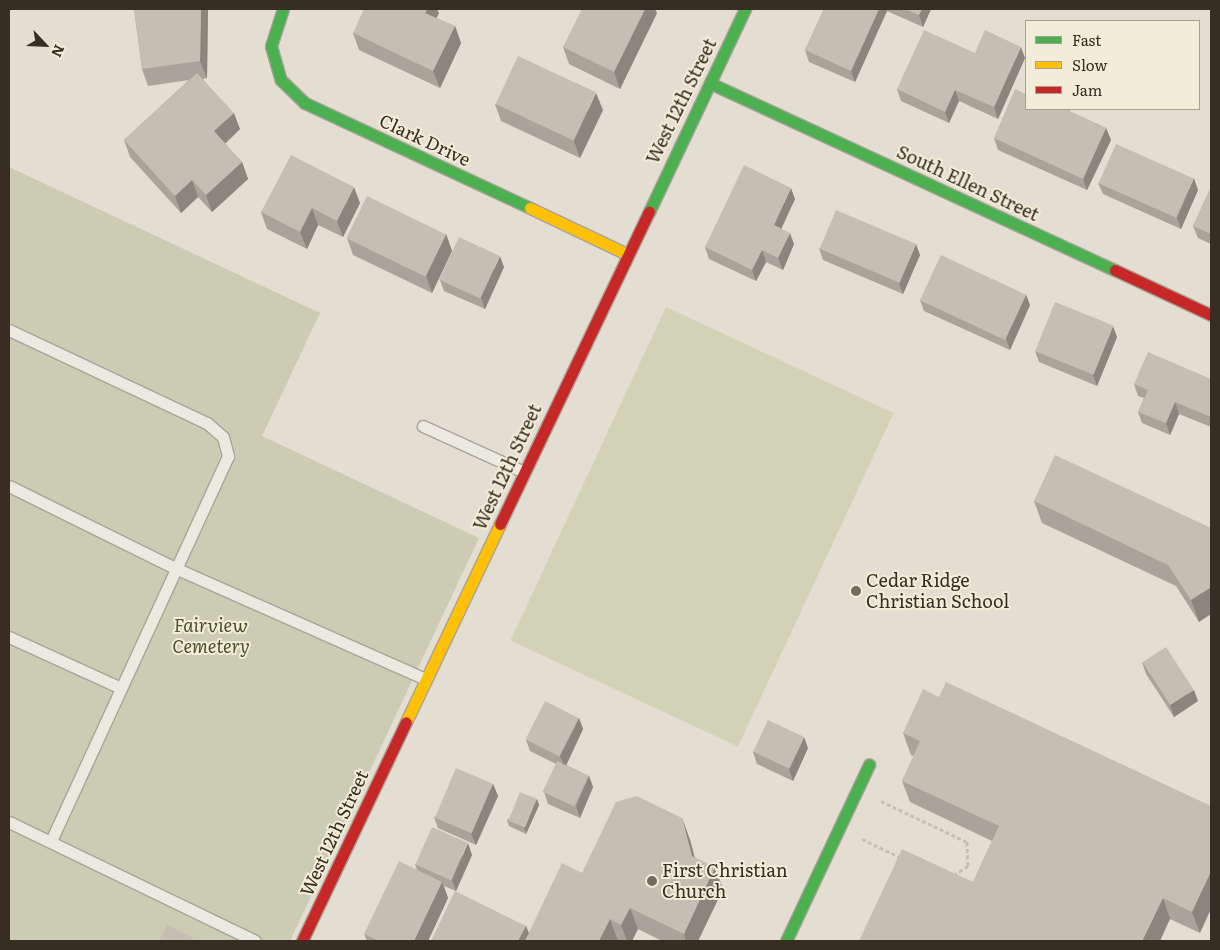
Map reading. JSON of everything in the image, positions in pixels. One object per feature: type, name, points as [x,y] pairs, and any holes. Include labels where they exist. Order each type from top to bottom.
[{"type":"street","name":"Clark Drive","points":[[283,9],[271,46],[281,80],[305,103],[627,254]]},
{"type":"street","name":"West 12th Street","points":[[302,941],[745,9]]},
{"type":"street","name":"South Ellen Street","points":[[710,83],[1211,315]]},
{"type":"street","points":[[786,941],[869,765]]},
{"type":"lane","points":[[9,330],[207,423],[223,437],[228,456],[222,473],[175,568],[51,841]]},
{"type":"lane","points":[[423,426],[524,472]]},
{"type":"lane","points":[[9,486],[175,568],[426,679]]},
{"type":"lane","points":[[9,638],[120,688]]},
{"type":"lane","points":[[9,822],[255,941]]},
{"type":"path","points":[[880,801],[967,842],[968,866],[948,879]]},
{"type":"path","points":[[862,839],[905,859]]},
{"type":"green space","name":"Fairview Cemetery","points":[[9,167],[320,313],[262,436],[479,538],[290,941],[9,941]]},
{"type":"green space","points":[[666,307],[893,413],[738,747],[510,641]]},
{"type":"building","points":[[134,9],[201,9],[200,61],[142,69]]},
{"type":"building","points":[[364,9],[427,9],[425,13],[455,26],[433,71],[353,33]]},
{"type":"building","points":[[582,9],[645,9],[614,72],[563,47]]},
{"type":"building","points":[[824,9],[879,9],[851,71],[805,50]]},
{"type":"building","points":[[905,9],[922,9],[919,15]]},
{"type":"building","points":[[924,30],[975,53],[985,30],[1021,47],[994,107],[955,90],[945,112],[897,89]]},
{"type":"building","points":[[518,56],[596,92],[574,140],[496,104]]},
{"type":"building","points":[[197,73],[234,113],[214,131],[242,162],[206,195],[192,180],[175,196],[124,140]]},
{"type":"building","points":[[1015,89],[1025,94],[1025,110],[1066,110],[1106,128],[1083,179],[994,138]]},
{"type":"building","points":[[1116,144],[1194,179],[1176,218],[1099,183]]},
{"type":"building","points":[[291,155],[354,187],[337,221],[312,208],[300,232],[261,212]]},
{"type":"building","points":[[744,165],[791,188],[774,225],[790,233],[778,258],[762,250],[752,270],[705,247]]},
{"type":"building","points":[[1211,187],[1211,234],[1193,226]]},
{"type":"building","points":[[367,196],[446,235],[425,277],[346,238]]},
{"type":"building","points":[[836,210],[916,244],[900,283],[820,249]]},
{"type":"building","points":[[459,237],[500,256],[480,299],[439,280]]},
{"type":"building","points":[[941,255],[1026,295],[1005,340],[920,300]]},
{"type":"building","points":[[1055,302],[1113,326],[1094,375],[1035,351]]},
{"type":"building","points":[[1148,352],[1211,379],[1211,417],[1175,402],[1166,423],[1138,412],[1148,390],[1134,384]]},
{"type":"building","points":[[1055,455],[1211,528],[1211,587],[1191,600],[1168,565],[1034,501]]},
{"type":"building","points":[[1166,647],[1194,690],[1170,705],[1143,662]]},
{"type":"building","points":[[946,682],[1211,806],[1211,871],[1192,912],[1163,898],[1142,941],[859,941],[902,849],[973,882],[999,826],[902,781],[920,741],[903,733],[923,689],[939,697]]},
{"type":"building","points":[[545,701],[579,718],[559,757],[525,739]]},
{"type":"building","points":[[768,720],[804,737],[789,769],[753,752]]},
{"type":"building","points":[[557,761],[589,776],[574,807],[543,792]]},
{"type":"building","points":[[456,768],[493,784],[472,833],[435,818]]},
{"type":"building","points":[[520,792],[537,799],[525,827],[508,821]]},
{"type":"building","name":"First Christian Church","points":[[637,796],[682,818],[692,856],[715,867],[684,934],[630,908],[621,925],[610,919],[599,941],[525,941],[562,863],[582,873],[616,802]]},
{"type":"building","points":[[432,827],[468,843],[451,880],[415,864]]},
{"type":"building","points":[[399,861],[442,882],[414,941],[379,941],[364,934]]},
{"type":"building","points":[[455,891],[526,926],[518,941],[431,941]]},
{"type":"building","points":[[167,925],[193,938],[191,941],[159,941]]},
{"type":"traffic: fast","points":[[283,9],[271,46],[281,80],[305,103],[530,208]]},
{"type":"traffic: fast","points":[[649,212],[745,9]]},
{"type":"traffic: fast","points":[[710,83],[1115,270]]},
{"type":"traffic: fast","points":[[786,941],[869,765]]},
{"type":"traffic: slow","points":[[530,208],[627,254]]},
{"type":"traffic: slow","points":[[406,722],[500,524]]},
{"type":"traffic: jam","points":[[500,524],[649,212]]},
{"type":"traffic: jam","points":[[1115,270],[1211,315]]},
{"type":"traffic: jam","points":[[302,941],[406,722]]},
{"type":"place","name":"Cedar Ridge Christian School","points":[[856,591]]},
{"type":"place","name":"First Christian Church","points":[[652,881]]}]
